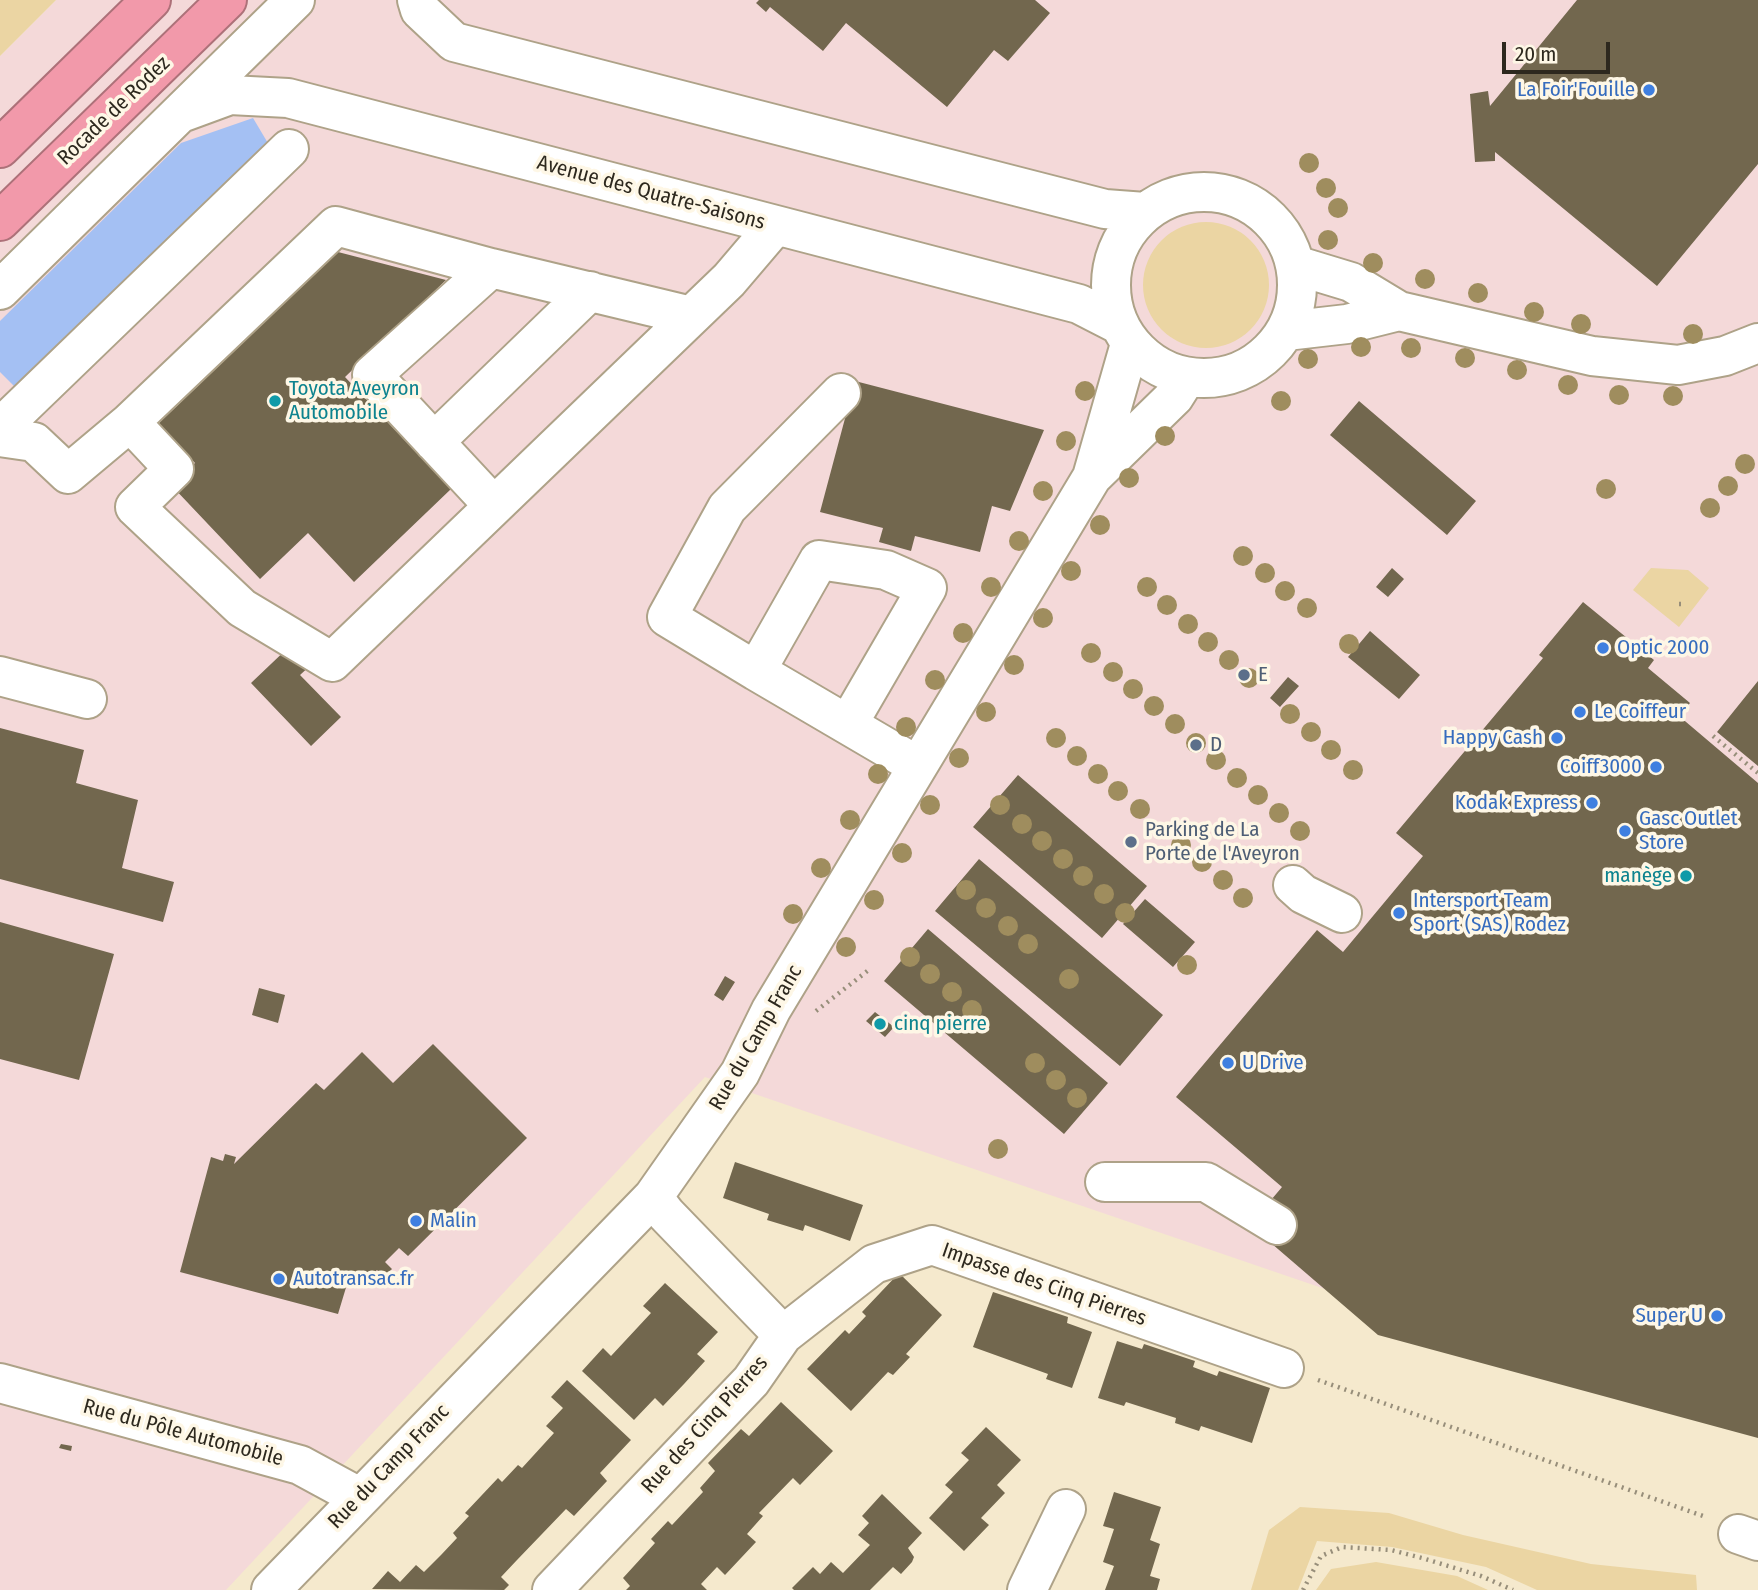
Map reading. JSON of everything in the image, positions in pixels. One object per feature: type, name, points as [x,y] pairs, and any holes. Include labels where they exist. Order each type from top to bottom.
[{"type":"highway","points":[[0,148],[151,0]]},
{"type":"highway","name":"Rocade de Rodez","points":[[0,221],[227,0]]},
{"type":"street","name":"Avenue des Quatre-Saisons","points":[[0,290],[295,0]]},
{"type":"street","points":[[417,0],[420,10],[454,42],[1105,209],[1145,212]]},
{"type":"street","name":"Avenue des Quatre-Saisons","points":[[181,113],[230,95],[288,98],[1079,304],[1124,334]]},
{"type":"street","points":[[0,428],[289,149]]},
{"type":"street","points":[[1210,192],[1237,197],[1260,210],[1279,229],[1289,246],[1295,265],[1297,287],[1294,310],[1286,331],[1264,358],[1242,371],[1219,378],[1185,378],[1155,365],[1124,334],[1111,300],[1110,276],[1116,252],[1128,230],[1145,212],[1175,196],[1210,192]]},
{"type":"street","points":[[0,437],[34,442],[68,474],[130,422],[336,226],[491,268],[691,316]]},
{"type":"street","points":[[130,422],[174,469],[135,507],[242,608],[332,662],[729,280],[775,226]]},
{"type":"street","points":[[1295,265],[1352,282],[1399,311],[1591,356],[1678,365],[1725,356],[1758,343]]},
{"type":"street","points":[[491,268],[372,374],[493,505]]},
{"type":"street","points":[[435,442],[590,291]]},
{"type":"street","points":[[1286,331],[1347,324],[1399,311]]},
{"type":"street","name":"Rue du Camp Franc","points":[[1092,477],[1124,334]]},
{"type":"street","name":"Rue du Camp Franc","points":[[271,1590],[653,1197],[740,1073],[771,1010],[1092,477],[1174,397],[1185,378]]},
{"type":"street","points":[[841,393],[727,508],[667,617],[918,766]]},
{"type":"street","points":[[755,671],[819,560],[886,570],[927,588],[848,724]]},
{"type":"street","points":[[0,676],[87,699]]},
{"type":"street","points":[[1293,885],[1303,894],[1342,913]]},
{"type":"street","points":[[1105,1182],[1206,1182],[1284,1217]]},
{"type":"street","name":"Rue des Cinq Pierres","points":[[552,1590],[751,1381],[783,1335],[666,1214],[653,1197]]},
{"type":"street","name":"Impasse des Cinq Pierres","points":[[783,1335],[874,1264],[932,1245],[1284,1368]]},
{"type":"street","name":"Rue du Pôle Automobile","points":[[0,1383],[300,1465],[359,1497]]},
{"type":"street","points":[[1027,1590],[1066,1509]]},
{"type":"path","points":[[1713,736],[1758,774]]},
{"type":"path","points":[[815,1012],[870,969]]},
{"type":"path","points":[[1284,1368],[1719,1521],[1748,1538]]},
{"type":"path","points":[[1303,1590],[1321,1556],[1342,1547],[1391,1550],[1481,1576],[1513,1590]]},
{"type":"shaded area","points":[[0,0],[56,0],[0,56]]},
{"type":"shaded area","points":[[56,0],[1758,0],[1758,1437],[705,1077],[226,1590],[0,1590],[0,56]]},
{"type":"shaded area","points":[[1206,222],[1230,227],[1250,241],[1264,261],[1269,285],[1264,309],[1250,329],[1230,343],[1206,348],[1182,343],[1162,329],[1148,309],[1143,285],[1148,261],[1162,241],[1182,227]]},
{"type":"shaded area","points":[[1651,568],[1688,570],[1709,588],[1679,627],[1633,590]]},
{"type":"shaded area","points":[[1300,1507],[1389,1513],[1463,1535],[1591,1564],[1696,1575],[1697,1590],[1537,1590],[1486,1567],[1392,1547],[1317,1541],[1298,1590],[1251,1590],[1269,1530]]},
{"type":"shaded area","points":[[1376,1562],[1457,1576],[1488,1590],[1316,1590],[1331,1569]]},
{"type":"water","points":[[253,118],[272,150],[22,394],[0,372],[0,321],[181,143]]},
{"type":"building","points":[[759,0],[1035,0],[1050,13],[1008,61],[994,50],[947,107],[846,23],[823,51],[770,7],[766,12],[756,3]]},
{"type":"building","points":[[1577,0],[1758,0],[1758,164],[1657,286],[1495,152],[1495,161],[1475,162],[1470,94],[1488,91],[1490,106]]},
{"type":"building","name":"Toyota Aveyron Automobile","points":[[338,252],[446,280],[345,377],[451,489],[354,582],[308,533],[260,579],[171,485],[195,463],[158,424]]},
{"type":"building","points":[[855,381],[1044,430],[1010,511],[992,506],[980,552],[915,536],[911,551],[879,542],[883,528],[820,512]]},
{"type":"building","points":[[1359,401],[1476,501],[1447,535],[1330,435]]},
{"type":"building","points":[[1392,568],[1404,579],[1388,597],[1376,587]]},
{"type":"building","points":[[1583,602],[1654,660],[1648,668],[1690,703],[1679,716],[1758,783],[1758,1438],[1378,1335],[1250,1225],[1282,1187],[1176,1097],[1317,930],[1343,952],[1423,856],[1396,833],[1543,658],[1539,655]]},
{"type":"building","points":[[1370,631],[1420,675],[1399,699],[1348,657]]},
{"type":"building","points":[[292,644],[312,664],[300,675],[341,717],[311,746],[251,683]]},
{"type":"building","points":[[1288,677],[1299,686],[1280,707],[1270,698]]},
{"type":"building","points":[[1758,681],[1758,766],[1717,732]]},
{"type":"building","points":[[0,728],[84,750],[76,783],[138,800],[122,868],[174,882],[163,922],[0,879]]},
{"type":"building","points":[[1018,775],[1147,886],[1102,938],[973,827]]},
{"type":"building","points":[[979,859],[1163,1015],[1120,1066],[935,911]]},
{"type":"building","points":[[1145,899],[1195,942],[1173,967],[1123,924]]},
{"type":"building","points":[[0,922],[114,954],[79,1080],[0,1059]]},
{"type":"building","points":[[928,929],[1108,1083],[1064,1134],[884,981]]},
{"type":"building","points":[[725,976],[735,982],[723,1001],[714,995]]},
{"type":"building","points":[[259,988],[285,995],[278,1023],[252,1015]]},
{"type":"building","name":"cinq pierre","points":[[875,1012],[894,1027],[885,1037],[866,1021]]},
{"type":"building","points":[[433,1044],[527,1138],[408,1256],[399,1248],[385,1262],[392,1269],[384,1277],[377,1270],[370,1276],[351,1271],[338,1314],[180,1272],[211,1157],[223,1161],[225,1154],[236,1157],[234,1164],[316,1083],[324,1090],[362,1052],[393,1083]]},
{"type":"building","points":[[735,1162],[863,1205],[850,1241],[805,1225],[803,1231],[767,1220],[769,1214],[723,1198]]},
{"type":"building","points":[[899,1273],[942,1315],[906,1354],[910,1357],[893,1375],[888,1372],[851,1411],[807,1369],[845,1330],[849,1334],[866,1316],[862,1312]]},
{"type":"building","points":[[665,1283],[718,1332],[697,1354],[705,1361],[663,1406],[655,1398],[634,1420],[582,1371],[603,1348],[611,1356],[651,1313],[643,1306]]},
{"type":"building","points":[[993,1292],[1068,1317],[1067,1323],[1092,1332],[1072,1388],[1046,1379],[1048,1374],[973,1347]]},
{"type":"building","points":[[1117,1341],[1142,1349],[1144,1344],[1195,1361],[1193,1367],[1217,1376],[1219,1371],[1270,1388],[1252,1443],[1201,1426],[1199,1431],[1175,1423],[1176,1418],[1126,1402],[1124,1406],[1098,1398]]},
{"type":"building","points":[[567,1380],[631,1440],[600,1473],[607,1481],[574,1516],[566,1509],[517,1560],[501,1577],[509,1585],[504,1590],[372,1589],[388,1571],[400,1582],[416,1565],[424,1572],[457,1538],[453,1533],[469,1516],[465,1513],[498,1478],[502,1482],[518,1465],[522,1468],[554,1433],[546,1426],[563,1408],[551,1397]]},
{"type":"building","points":[[781,1402],[833,1451],[800,1485],[793,1478],[759,1513],[763,1516],[747,1534],[756,1542],[725,1575],[717,1567],[701,1584],[707,1590],[626,1590],[630,1586],[623,1578],[655,1543],[651,1539],[668,1521],[672,1525],[703,1492],[700,1488],[715,1471],[708,1463],[741,1429],[749,1436]]},
{"type":"building","points":[[986,1427],[1021,1460],[997,1485],[1005,1493],[981,1518],[989,1525],[964,1551],[929,1518],[953,1492],[945,1485],[969,1460],[961,1453]]},
{"type":"building","points":[[61,1444],[72,1446],[71,1451],[59,1448]]},
{"type":"building","points":[[1114,1492],[1161,1507],[1150,1540],[1160,1544],[1150,1576],[1160,1579],[1157,1590],[1105,1590],[1114,1566],[1103,1562],[1114,1529],[1103,1526]]},
{"type":"building","points":[[882,1494],[922,1533],[908,1548],[914,1557],[901,1574],[893,1567],[870,1590],[794,1590],[792,1588],[813,1567],[820,1574],[831,1562],[843,1573],[870,1545],[858,1535],[869,1523],[862,1516]]},
{"type":"place","name":"La Foir'Fouille","points":[[1649,90]]},
{"type":"place","name":"Toyota Aveyron Automobile","points":[[275,401]]},
{"type":"place","name":"Optic 2000","points":[[1603,648]]},
{"type":"place","name":"E","points":[[1244,675]]},
{"type":"place","name":"Le Coiffeur","points":[[1580,712]]},
{"type":"place","name":"Happy Cash","points":[[1557,738]]},
{"type":"place","name":"D","points":[[1196,745]]},
{"type":"place","name":"Coiff3000","points":[[1656,767]]},
{"type":"place","name":"Kodak Express","points":[[1592,803]]},
{"type":"place","name":"Gasc Outlet Store","points":[[1625,831]]},
{"type":"place","name":"Parking de La Porte de l'Aveyron","points":[[1131,842]]},
{"type":"place","name":"manège","points":[[1686,876]]},
{"type":"place","name":"Intersport Team Sport (SAS) Rodez","points":[[1399,913]]},
{"type":"place","name":"cinq pierre","points":[[880,1024]]},
{"type":"place","name":"U Drive","points":[[1228,1063]]},
{"type":"place","name":"Malin","points":[[416,1221]]},
{"type":"place","name":"Autotransac.fr","points":[[279,1279]]},
{"type":"place","name":"Super U","points":[[1717,1316]]}]
